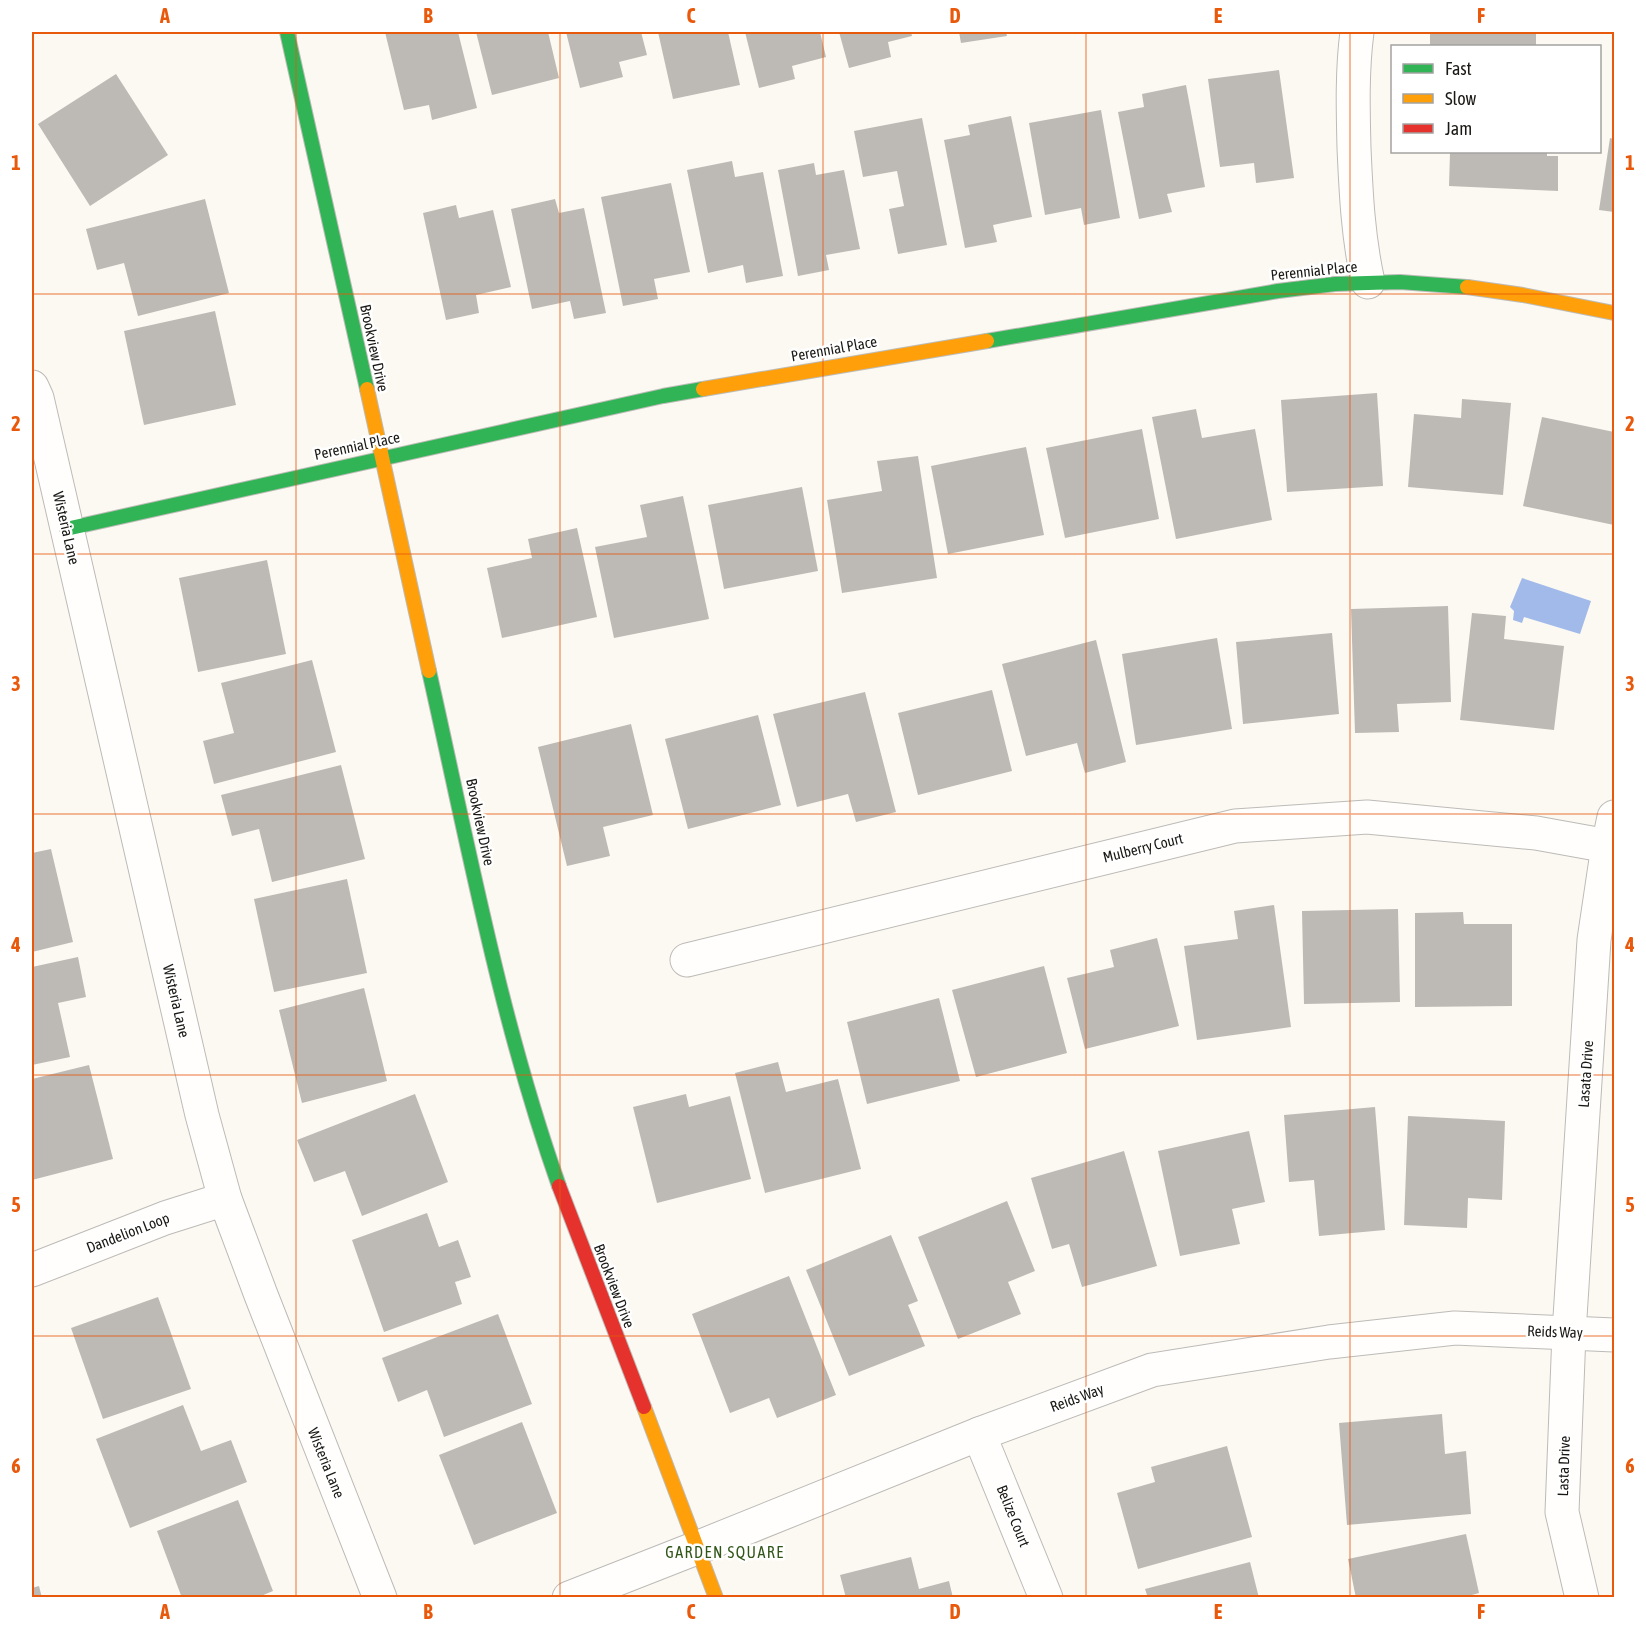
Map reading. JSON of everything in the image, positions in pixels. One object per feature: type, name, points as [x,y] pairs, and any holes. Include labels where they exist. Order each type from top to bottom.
[{"type":"street","name":"Brookview Drive","points":[[287,32],[489,940],[525,1083],[547,1154],[591,1276],[699,1547],[716,1598]]},
{"type":"street","points":[[1357,32],[1353,108],[1356,204],[1361,251],[1368,282]]},
{"type":"street","name":"Perennial Place","points":[[66,529],[663,396],[1278,291],[1368,282],[1500,291],[1614,313]]},
{"type":"street","name":"Wisteria Lane","points":[[32,387],[37,398],[202,1115],[225,1199],[315,1437],[380,1598]]},
{"type":"street","name":"Mulberry Court","points":[[687,960],[1236,826],[1367,817],[1536,833],[1611,831]]},
{"type":"street","name":"Lasata Drive","points":[[1569,1333],[1594,940],[1611,831]]},
{"type":"street","name":"Dandelion Loop","points":[[32,1270],[165,1218],[225,1199]]},
{"type":"street","name":"Reids Way","points":[[569,1598],[979,1434],[1152,1370],[1329,1342],[1455,1328],[1614,1335]]},
{"type":"street","name":"Lasta Drive","points":[[1569,1333],[1562,1512],[1582,1598]]},
{"type":"street","name":"Belize Court","points":[[979,1434],[1046,1598]]},
{"type":"water","points":[[1522,578],[1591,601],[1580,634],[1524,617],[1522,623],[1513,620],[1514,611],[1510,607]]},
{"type":"building","points":[[385,32],[458,32],[477,108],[432,120],[429,105],[404,110]]},
{"type":"building","points":[[476,32],[548,32],[559,78],[492,95]]},
{"type":"building","points":[[566,32],[641,32],[647,55],[619,62],[623,77],[580,88]]},
{"type":"building","points":[[658,32],[728,32],[740,85],[673,99]]},
{"type":"building","points":[[745,32],[820,32],[826,57],[792,66],[795,79],[759,88]]},
{"type":"building","points":[[839,32],[911,32],[912,36],[888,42],[891,57],[849,68]]},
{"type":"building","points":[[959,32],[1006,32],[1007,36],[961,43]]},
{"type":"building","points":[[1430,32],[1536,32],[1536,45],[1430,45]]},
{"type":"building","points":[[1279,70],[1294,178],[1256,183],[1254,163],[1220,167],[1208,79]]},
{"type":"building","points":[[116,74],[168,155],[90,206],[38,124]]},
{"type":"building","points":[[1186,85],[1205,187],[1167,194],[1172,212],[1139,219],[1118,112],[1144,107],[1142,94]]},
{"type":"building","points":[[1101,110],[1120,218],[1084,225],[1081,208],[1045,215],[1029,123]]},
{"type":"building","points":[[1011,116],[1032,217],[993,225],[997,242],[965,248],[944,140],[970,135],[968,125]]},
{"type":"building","points":[[922,118],[947,245],[898,254],[889,209],[904,206],[897,171],[863,177],[854,131]]},
{"type":"building","points":[[1610,138],[1614,139],[1614,212],[1599,210]]},
{"type":"building","points":[[1450,153],[1547,153],[1547,156],[1558,156],[1558,191],[1449,186]]},
{"type":"building","points":[[732,161],[735,177],[763,172],[783,276],[746,283],[743,265],[708,273],[687,170]]},
{"type":"building","points":[[814,163],[816,175],[844,170],[860,249],[826,255],[829,270],[798,276],[778,170]]},
{"type":"building","points":[[671,183],[690,272],[654,279],[658,299],[623,306],[601,197]]},
{"type":"building","points":[[205,199],[229,293],[138,316],[124,263],[97,270],[86,229]]},
{"type":"building","points":[[555,199],[559,213],[584,208],[606,313],[574,319],[570,301],[532,309],[511,209]]},
{"type":"building","points":[[456,205],[459,218],[493,210],[511,287],[476,295],[479,313],[446,320],[423,213]]},
{"type":"building","points":[[215,311],[236,405],[144,425],[124,331]]},
{"type":"building","points":[[1377,393],[1383,486],[1287,492],[1281,400]]},
{"type":"building","points":[[1462,399],[1511,403],[1503,495],[1408,487],[1414,414],[1461,418]]},
{"type":"building","points":[[1196,409],[1202,438],[1255,429],[1272,520],[1176,539],[1152,417]]},
{"type":"building","points":[[1542,417],[1614,432],[1614,525],[1523,506]]},
{"type":"building","points":[[1142,429],[1159,519],[1065,538],[1046,448]]},
{"type":"building","points":[[1026,447],[1044,535],[948,554],[931,466]]},
{"type":"building","points":[[918,456],[937,578],[842,593],[827,500],[882,491],[877,461]]},
{"type":"building","points":[[802,487],[818,571],[724,589],[708,505]]},
{"type":"building","points":[[683,496],[709,619],[614,638],[595,547],[647,537],[640,505]]},
{"type":"building","points":[[577,528],[597,617],[502,638],[487,568],[532,558],[528,539]]},
{"type":"building","points":[[267,560],[286,654],[198,672],[179,578]]},
{"type":"building","points":[[1448,606],[1451,702],[1397,704],[1399,732],[1355,733],[1351,609]]},
{"type":"building","points":[[1472,613],[1506,616],[1504,639],[1564,646],[1554,730],[1460,720]]},
{"type":"building","points":[[1332,633],[1339,714],[1243,724],[1236,642]]},
{"type":"building","points":[[1217,638],[1232,729],[1136,745],[1122,654]]},
{"type":"building","points":[[1096,640],[1126,762],[1085,773],[1077,743],[1026,756],[1002,664]]},
{"type":"building","points":[[312,660],[336,752],[214,784],[203,741],[234,733],[221,683]]},
{"type":"building","points":[[992,690],[1012,771],[918,795],[898,713]]},
{"type":"building","points":[[865,692],[896,812],[856,822],[848,794],[797,807],[773,714]]},
{"type":"building","points":[[758,715],[781,805],[688,829],[665,739]]},
{"type":"building","points":[[631,724],[653,815],[603,827],[610,856],[567,866],[538,747]]},
{"type":"building","points":[[341,765],[365,859],[272,882],[259,829],[232,836],[221,795]]},
{"type":"building","points":[[51,849],[73,942],[32,952],[32,853]]},
{"type":"building","points":[[347,879],[367,973],[274,992],[254,899]]},
{"type":"building","points":[[1274,905],[1291,1027],[1197,1040],[1184,946],[1238,939],[1234,911]]},
{"type":"building","points":[[1398,909],[1400,1002],[1304,1004],[1302,911]]},
{"type":"building","points":[[1463,912],[1464,924],[1512,924],[1512,1006],[1415,1007],[1415,913]]},
{"type":"building","points":[[1157,938],[1179,1026],[1085,1049],[1067,978],[1114,967],[1110,950]]},
{"type":"building","points":[[78,957],[86,997],[58,1003],[70,1057],[32,1065],[32,967]]},
{"type":"building","points":[[1044,966],[1067,1053],[976,1077],[952,990]]},
{"type":"building","points":[[364,988],[387,1081],[302,1103],[279,1010]]},
{"type":"building","points":[[939,998],[960,1081],[867,1104],[847,1022]]},
{"type":"building","points":[[778,1062],[786,1092],[838,1079],[861,1169],[765,1193],[735,1073]]},
{"type":"building","points":[[89,1065],[113,1159],[32,1180],[32,1079]]},
{"type":"building","points":[[415,1094],[448,1182],[362,1216],[345,1171],[314,1182],[297,1140]]},
{"type":"building","points":[[686,1094],[689,1107],[730,1096],[751,1179],[657,1203],[633,1107]]},
{"type":"building","points":[[1375,1107],[1385,1230],[1319,1236],[1314,1180],[1289,1182],[1284,1115]]},
{"type":"building","points":[[1408,1116],[1505,1121],[1502,1200],[1468,1198],[1467,1228],[1404,1225]]},
{"type":"building","points":[[1249,1131],[1265,1202],[1232,1209],[1240,1244],[1180,1256],[1158,1151]]},
{"type":"building","points":[[1124,1151],[1157,1266],[1082,1287],[1069,1244],[1052,1249],[1031,1178]]},
{"type":"building","points":[[1007,1201],[1035,1271],[1008,1282],[1021,1314],[958,1339],[918,1237]]},
{"type":"building","points":[[427,1213],[439,1247],[458,1240],[471,1277],[455,1282],[462,1304],[384,1332],[352,1240]]},
{"type":"building","points":[[891,1235],[918,1301],[908,1305],[925,1346],[849,1376],[806,1270]]},
{"type":"building","points":[[789,1276],[836,1395],[777,1418],[769,1398],[730,1413],[692,1314]]},
{"type":"building","points":[[158,1297],[191,1389],[103,1419],[71,1328]]},
{"type":"building","points":[[498,1314],[532,1404],[444,1437],[427,1390],[398,1402],[382,1358]]},
{"type":"building","points":[[183,1405],[201,1451],[231,1440],[247,1482],[130,1528],[96,1439]]},
{"type":"building","points":[[1442,1414],[1445,1454],[1466,1451],[1471,1514],[1347,1525],[1339,1423]]},
{"type":"building","points":[[522,1422],[557,1513],[474,1545],[439,1455]]},
{"type":"building","points":[[1227,1446],[1252,1537],[1138,1569],[1117,1493],[1155,1482],[1151,1467]]},
{"type":"building","points":[[238,1500],[273,1591],[256,1598],[182,1598],[157,1531]]},
{"type":"building","points":[[1466,1534],[1479,1593],[1461,1598],[1356,1598],[1348,1559]]},
{"type":"building","points":[[911,1557],[919,1589],[949,1581],[953,1598],[846,1598],[840,1575]]},
{"type":"building","points":[[1250,1562],[1259,1598],[1148,1598],[1145,1589]]},
{"type":"building","points":[[39,1586],[42,1598],[32,1598],[32,1588]]},
{"type":"traffic: fast","points":[[287,32],[367,389]]},
{"type":"traffic: fast","points":[[987,341],[1278,291],[1335,284],[1400,282],[1467,287]]},
{"type":"traffic: fast","points":[[66,529],[703,389]]},
{"type":"traffic: fast","points":[[429,671],[502,995],[538,1123],[559,1186]]},
{"type":"traffic: slow","points":[[1467,287],[1523,295],[1614,313]]},
{"type":"traffic: slow","points":[[703,389],[987,341]]},
{"type":"traffic: slow","points":[[367,389],[429,671]]},
{"type":"traffic: slow","points":[[644,1407],[716,1598]]},
{"type":"traffic: jam","points":[[559,1186],[644,1407]]},
{"type":"district","name":"GARDEN SQUARE","points":[[725,1552]]}]
